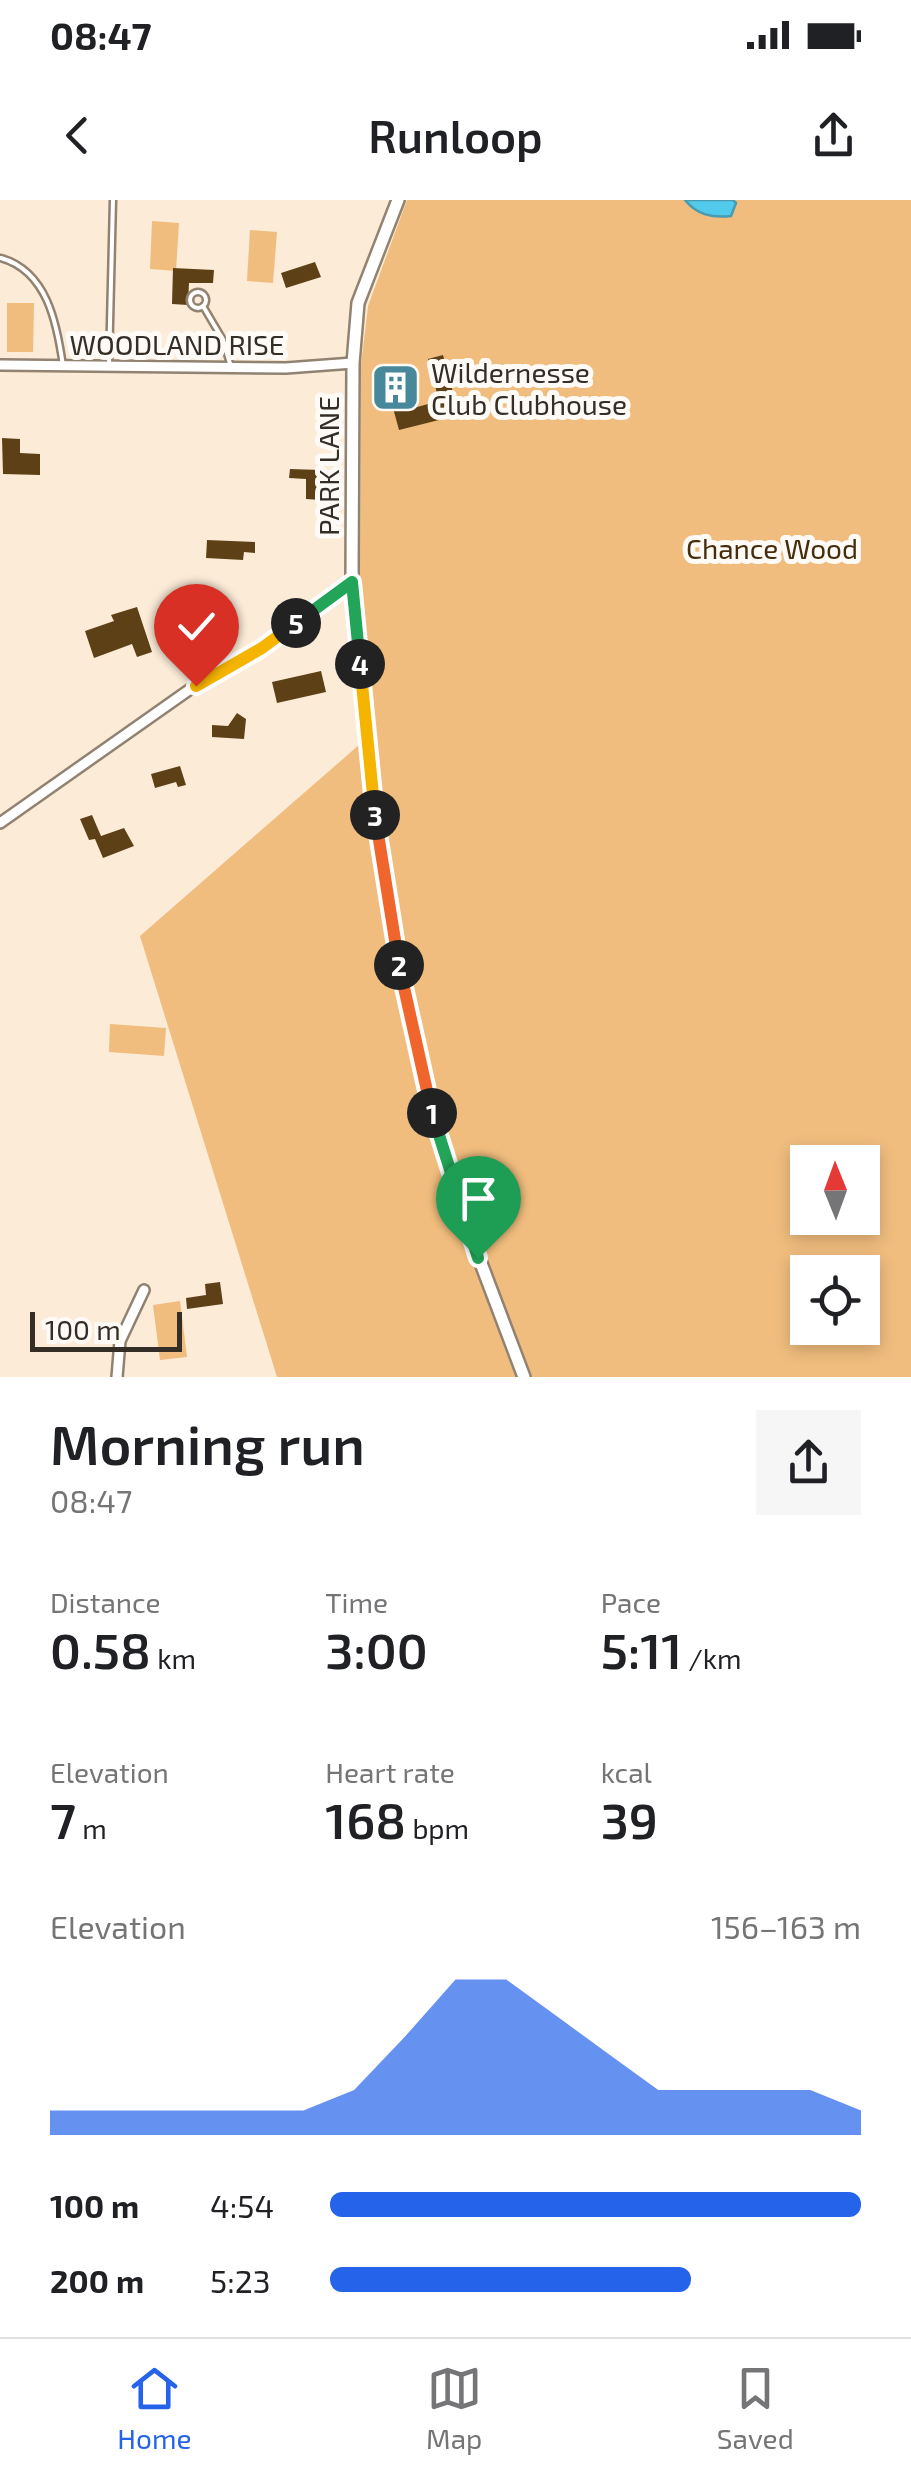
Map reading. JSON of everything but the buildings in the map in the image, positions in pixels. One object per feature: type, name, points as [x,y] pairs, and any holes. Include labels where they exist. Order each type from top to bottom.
[{"type":"street","name":"PARK LANE","points":[[398,200],[358,304],[353,364],[352,582],[371,787],[400,970],[425,1086],[478,1258],[524,1377]]},
{"type":"street","name":"WOODLAND RISE","points":[[0,365],[286,368],[353,364]]},
{"type":"street","points":[[1,821],[196,686],[262,648],[352,582]]},
{"type":"street","points":[[117,1377],[120,1341],[144,1290]]},
{"type":"lane","points":[[109,364],[113,200]]},
{"type":"lane","points":[[1,258],[21,265],[42,292],[57,324],[63,366]]},
{"type":"lane","points":[[204,306],[223,340],[231,367]]},
{"type":"green space","name":"Chance Wood","points":[[407,200],[911,200],[911,1377],[277,1377],[140,936],[375,731],[360,584],[361,365],[368,306]]},
{"type":"green space","points":[[152,221],[179,223],[176,271],[150,269]]},
{"type":"green space","points":[[250,230],[277,232],[273,283],[247,281]]},
{"type":"green space","points":[[7,303],[34,303],[33,352],[7,352]]},
{"type":"green space","points":[[110,1024],[166,1028],[164,1056],[109,1052]]},
{"type":"green space","points":[[180,1301],[187,1357],[160,1360],[153,1305]]},
{"type":"water","points":[[685,200],[736,203],[731,216],[717,216],[700,212]]},
{"type":"place","name":"Wildernesse Club Clubhouse","points":[[396,388]]},
{"type":"route","points":[[196,686],[262,648],[352,582],[371,787],[400,970],[429,1106],[478,1258]]}]
